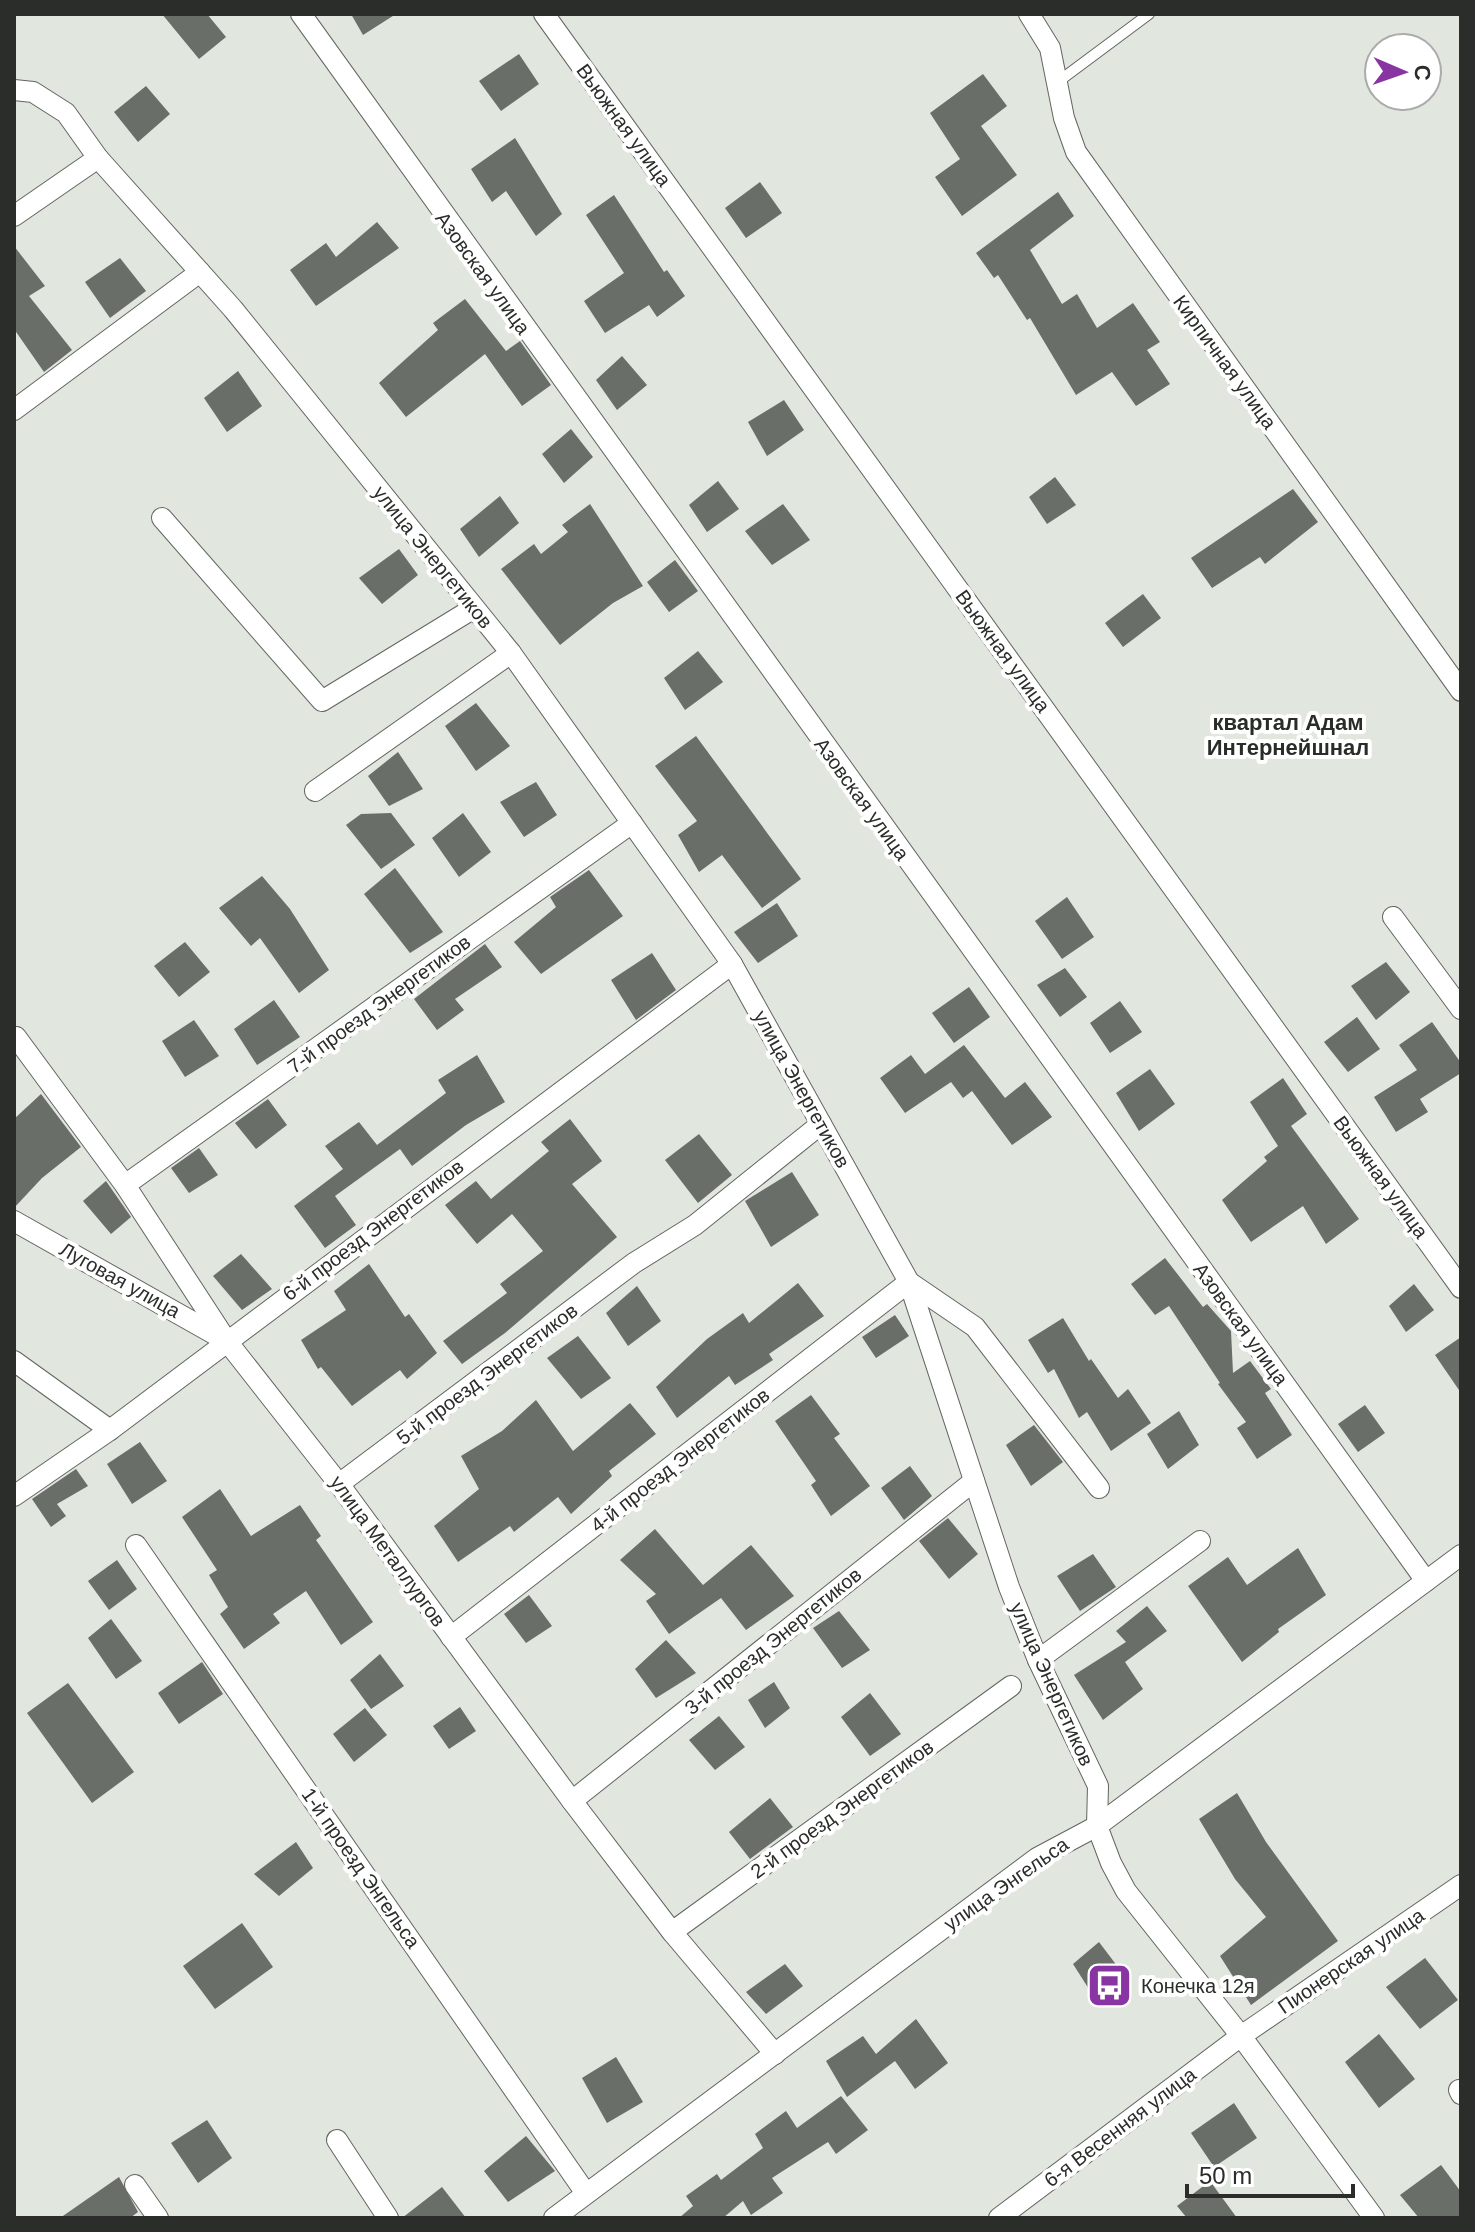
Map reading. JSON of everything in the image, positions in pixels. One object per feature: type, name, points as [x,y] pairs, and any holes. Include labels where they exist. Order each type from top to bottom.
[{"type":"street","name":"Азовская улица","points":[[301,14],[1426,1581]]},
{"type":"street","name":"Вьюжная улица","points":[[544,14],[1461,1288]]},
{"type":"street","name":"Кирпичная улица","points":[[1029,14],[1050,48],[1064,118],[1076,152],[1461,691]]},
{"type":"street","name":"улица Энергетиков","points":[[14,90],[33,92],[66,113],[98,158],[200,272],[511,653],[732,964],[909,1282],[974,1481],[1038,1660],[1098,1786],[1097,1826],[1126,1891],[1241,2036],[1374,2218]]},
{"type":"street","points":[[14,216],[98,158]]},
{"type":"street","points":[[14,410],[200,272]]},
{"type":"street","points":[[162,518],[322,701],[474,608]]},
{"type":"street","points":[[315,791],[511,653]]},
{"type":"street","name":"7-й проезд Энергетиков","points":[[125,1185],[632,823]]},
{"type":"street","points":[[1393,917],[1461,1009]]},
{"type":"street","name":"6-й проезд Энергетиков","points":[[14,1496],[110,1430],[226,1340],[732,964]]},
{"type":"street","name":"улица Металлургов","points":[[16,1037],[125,1185],[226,1340],[339,1484],[672,1932],[775,2054]]},
{"type":"street","name":"5-й проезд Энергетиков","points":[[339,1484],[634,1263],[686,1232],[821,1124]]},
{"type":"street","name":"Луговая улица","points":[[14,1221],[226,1340]]},
{"type":"street","points":[[909,1282],[975,1327],[1099,1488]]},
{"type":"street","name":"4-й проезд Энергетиков","points":[[451,1637],[909,1282]]},
{"type":"street","points":[[14,1361],[110,1430]]},
{"type":"street","name":"3-й проезд Энергетиков","points":[[572,1801],[974,1481]]},
{"type":"street","points":[[1038,1660],[1200,1541]]},
{"type":"street","name":"1-й проезд Энгельса","points":[[136,1545],[585,2192]]},
{"type":"street","name":"улица Энгельса","points":[[554,2218],[1037,1858],[1097,1826],[1461,1555]]},
{"type":"street","name":"2-й проезд Энергетиков","points":[[672,1932],[1011,1686]]},
{"type":"street","name":"Пионерская улица","points":[[1241,2036],[1461,1885]]},
{"type":"street","name":"6-я Весенняя улица","points":[[1007,2216],[1241,2036]]},
{"type":"street","points":[[337,2140],[388,2218]]},
{"type":"street","points":[[135,2185],[158,2218]]},
{"type":"lane","points":[[1059,81],[1149,14]]},
{"type":"building","points":[[162,14],[207,14],[226,37],[199,59]]},
{"type":"building","points":[[351,14],[396,14],[363,35]]},
{"type":"building","points":[[519,54],[539,84],[501,111],[479,81]]},
{"type":"building","points":[[983,74],[1007,106],[981,126],[1017,175],[962,216],[935,177],[960,159],[930,113]]},
{"type":"building","points":[[146,86],[170,114],[138,142],[114,112]]},
{"type":"building","points":[[515,138],[562,214],[536,236],[506,191],[492,202],[471,169]]},
{"type":"building","points":[[760,182],[782,213],[746,238],[725,208]]},
{"type":"building","points":[[1058,192],[1074,216],[1030,250],[1062,304],[1077,294],[1097,328],[1133,303],[1160,342],[1147,350],[1170,384],[1136,406],[1112,372],[1076,395],[1030,318],[1027,320],[998,275],[994,278],[976,253]]},
{"type":"building","points":[[614,195],[664,272],[667,270],[685,296],[657,317],[649,305],[605,333],[584,301],[624,273],[586,215]]},
{"type":"building","points":[[377,222],[399,248],[316,306],[290,270],[326,243],[336,257]]},
{"type":"building","points":[[14,246],[45,286],[29,296],[72,350],[44,372],[14,329]]},
{"type":"building","points":[[120,258],[146,291],[110,318],[85,282]]},
{"type":"building","points":[[465,299],[506,351],[520,341],[551,385],[522,406],[485,354],[406,417],[379,383],[438,330],[433,323]]},
{"type":"building","points":[[622,356],[647,385],[617,410],[596,380]]},
{"type":"building","points":[[238,371],[262,406],[227,432],[204,398]]},
{"type":"building","points":[[784,400],[804,430],[767,456],[748,422]]},
{"type":"building","points":[[571,429],[593,457],[564,483],[542,454]]},
{"type":"building","points":[[1055,477],[1076,505],[1047,524],[1029,497]]},
{"type":"building","points":[[718,481],[739,509],[707,532],[689,505]]},
{"type":"building","points":[[1293,489],[1318,522],[1265,564],[1260,557],[1212,588],[1191,558]]},
{"type":"building","points":[[500,496],[519,523],[479,557],[460,529]]},
{"type":"building","points":[[590,504],[643,586],[613,603],[560,645],[501,569],[534,544],[541,554],[568,532],[562,525]]},
{"type":"building","points":[[783,504],[810,540],[772,565],[745,531]]},
{"type":"building","points":[[399,549],[418,575],[382,604],[359,578]]},
{"type":"building","points":[[675,560],[698,591],[669,612],[647,582]]},
{"type":"building","points":[[1143,594],[1161,618],[1123,647],[1105,623]]},
{"type":"building","points":[[698,651],[723,682],[685,710],[664,678]]},
{"type":"building","points":[[476,703],[510,746],[476,771],[445,726]]},
{"type":"building","points":[[696,736],[801,879],[762,908],[722,855],[699,872],[678,835],[697,821],[655,766]]},
{"type":"building","points":[[398,752],[423,789],[389,806],[368,776]]},
{"type":"building","points":[[536,782],[557,815],[524,837],[500,802]]},
{"type":"building","points":[[391,813],[415,845],[381,869],[346,825],[361,814]]},
{"type":"building","points":[[463,813],[491,852],[459,877],[432,838]]},
{"type":"building","points":[[395,868],[443,932],[410,953],[364,894]]},
{"type":"building","points":[[589,870],[623,916],[541,974],[514,942],[556,907],[550,897]]},
{"type":"building","points":[[262,876],[290,909],[329,970],[299,993],[260,938],[251,946],[219,908]]},
{"type":"building","points":[[1067,897],[1094,937],[1062,959],[1035,921]]},
{"type":"building","points":[[777,903],[798,936],[758,963],[734,932]]},
{"type":"building","points":[[185,942],[210,972],[179,997],[154,966]]},
{"type":"building","points":[[485,944],[502,967],[455,999],[464,1010],[437,1030],[414,999]]},
{"type":"building","points":[[652,953],[676,990],[636,1020],[611,980]]},
{"type":"building","points":[[1386,962],[1410,992],[1376,1020],[1351,986]]},
{"type":"building","points":[[1065,968],[1087,997],[1060,1017],[1037,985]]},
{"type":"building","points":[[969,987],[990,1017],[954,1043],[932,1013]]},
{"type":"building","points":[[274,1000],[300,1037],[257,1065],[234,1029]]},
{"type":"building","points":[[1120,1001],[1142,1032],[1110,1053],[1090,1023]]},
{"type":"building","points":[[1357,1017],[1380,1049],[1348,1072],[1324,1042]]},
{"type":"building","points":[[194,1020],[219,1056],[185,1077],[162,1041]]},
{"type":"building","points":[[1432,1022],[1461,1063],[1461,1073],[1420,1099],[1428,1112],[1396,1132],[1374,1097],[1417,1070],[1399,1045]]},
{"type":"building","points":[[964,1045],[1005,1098],[1025,1082],[1052,1117],[1012,1145],[972,1091],[963,1098],[951,1082],[905,1113],[880,1078],[911,1055],[925,1074]]},
{"type":"building","points":[[477,1055],[505,1102],[466,1125],[412,1166],[400,1149],[335,1196],[356,1225],[325,1248],[294,1206],[343,1169],[325,1146],[359,1122],[377,1145],[446,1093],[438,1080]]},
{"type":"building","points":[[1150,1069],[1175,1104],[1139,1131],[1116,1093]]},
{"type":"building","points":[[1283,1078],[1307,1114],[1291,1126],[1359,1219],[1326,1244],[1303,1206],[1251,1242],[1222,1200],[1267,1161],[1264,1157],[1278,1146],[1250,1102]]},
{"type":"building","points":[[41,1094],[81,1147],[42,1178],[14,1208],[14,1119]]},
{"type":"building","points":[[268,1099],[287,1125],[256,1149],[235,1123]]},
{"type":"building","points":[[570,1119],[602,1161],[572,1184],[617,1237],[505,1333],[462,1364],[443,1341],[507,1293],[500,1284],[543,1251],[512,1214],[477,1244],[445,1205],[476,1181],[491,1199],[549,1151],[541,1142]]},
{"type":"building","points":[[699,1134],[732,1175],[698,1203],[665,1160]]},
{"type":"building","points":[[199,1148],[218,1175],[189,1193],[171,1168]]},
{"type":"building","points":[[792,1172],[819,1215],[771,1247],[745,1201]]},
{"type":"building","points":[[106,1181],[131,1217],[111,1234],[83,1201]]},
{"type":"building","points":[[241,1254],[272,1289],[242,1310],[213,1276]]},
{"type":"building","points":[[1165,1258],[1203,1307],[1207,1304],[1231,1331],[1233,1373],[1250,1361],[1271,1389],[1265,1393],[1292,1435],[1257,1459],[1237,1428],[1246,1422],[1169,1306],[1155,1315],[1131,1284]]},
{"type":"building","points":[[369,1264],[405,1317],[409,1314],[437,1353],[407,1379],[400,1370],[352,1406],[321,1367],[318,1369],[301,1340],[346,1310],[334,1291]]},
{"type":"building","points":[[798,1283],[824,1316],[769,1354],[773,1360],[735,1385],[729,1376],[677,1418],[656,1387],[707,1339],[743,1313],[749,1323]]},
{"type":"building","points":[[1414,1284],[1434,1310],[1406,1332],[1389,1306]]},
{"type":"building","points":[[637,1286],[661,1321],[628,1346],[606,1313]]},
{"type":"building","points":[[895,1315],[909,1336],[876,1358],[862,1337]]},
{"type":"building","points":[[1063,1318],[1089,1361],[1091,1359],[1118,1398],[1128,1389],[1151,1423],[1111,1451],[1087,1412],[1079,1418],[1054,1369],[1048,1373],[1028,1340]]},
{"type":"building","points":[[578,1336],[611,1378],[581,1399],[547,1358]]},
{"type":"building","points":[[1461,1337],[1461,1393],[1435,1355]]},
{"type":"building","points":[[811,1395],[840,1434],[834,1438],[870,1486],[831,1516],[811,1485],[816,1481],[775,1421]]},
{"type":"building","points":[[536,1400],[573,1451],[630,1403],[656,1434],[609,1471],[612,1476],[571,1514],[558,1497],[514,1532],[510,1526],[458,1562],[434,1526],[479,1489],[461,1456],[502,1431]]},
{"type":"building","points":[[1365,1405],[1385,1433],[1358,1452],[1338,1424]]},
{"type":"building","points":[[1179,1411],[1199,1445],[1168,1469],[1147,1434]]},
{"type":"building","points":[[1034,1425],[1063,1462],[1031,1486],[1006,1445]]},
{"type":"building","points":[[140,1442],[167,1481],[132,1504],[107,1464]]},
{"type":"building","points":[[910,1466],[932,1496],[904,1520],[881,1488]]},
{"type":"building","points":[[76,1469],[88,1486],[57,1504],[66,1516],[51,1527],[32,1499]]},
{"type":"building","points":[[220,1489],[251,1536],[300,1505],[321,1536],[316,1540],[373,1622],[341,1645],[306,1591],[273,1614],[280,1623],[244,1649],[220,1614],[228,1607],[209,1575],[217,1570],[182,1517]]},
{"type":"building","points":[[948,1518],[978,1554],[949,1579],[919,1541]]},
{"type":"building","points":[[655,1529],[703,1585],[751,1545],[794,1596],[746,1630],[721,1598],[669,1634],[646,1601],[656,1594],[620,1560]]},
{"type":"building","points":[[1298,1548],[1326,1595],[1278,1629],[1279,1632],[1242,1662],[1188,1586],[1228,1557],[1247,1585]]},
{"type":"building","points":[[1093,1554],[1116,1587],[1080,1611],[1057,1576]]},
{"type":"building","points":[[117,1560],[137,1589],[109,1610],[88,1581]]},
{"type":"building","points":[[529,1595],[552,1626],[526,1643],[504,1614]]},
{"type":"building","points":[[1147,1606],[1167,1631],[1125,1662],[1143,1689],[1103,1720],[1074,1675],[1126,1642],[1116,1631]]},
{"type":"building","points":[[839,1611],[870,1650],[842,1668],[813,1628]]},
{"type":"building","points":[[111,1619],[142,1661],[116,1679],[88,1638]]},
{"type":"building","points":[[666,1640],[696,1673],[656,1698],[635,1669]]},
{"type":"building","points":[[380,1654],[404,1686],[371,1709],[350,1680]]},
{"type":"building","points":[[202,1662],[223,1694],[179,1724],[158,1693]]},
{"type":"building","points":[[774,1682],[790,1708],[765,1728],[748,1700]]},
{"type":"building","points":[[68,1683],[134,1772],[92,1803],[27,1713]]},
{"type":"building","points":[[870,1693],[901,1734],[870,1756],[841,1717]]},
{"type":"building","points":[[460,1707],[476,1731],[449,1749],[433,1726]]},
{"type":"building","points":[[365,1708],[387,1735],[354,1762],[333,1734]]},
{"type":"building","points":[[719,1716],[745,1747],[715,1770],[689,1740]]},
{"type":"building","points":[[1237,1793],[1266,1842],[1338,1941],[1251,2005],[1220,1956],[1266,1917],[1235,1879],[1199,1819]]},
{"type":"building","points":[[770,1798],[793,1827],[750,1859],[729,1832]]},
{"type":"building","points":[[296,1842],[313,1868],[279,1896],[254,1874]]},
{"type":"building","points":[[242,1923],[273,1967],[215,2009],[183,1966]]},
{"type":"building","points":[[1099,1942],[1124,1975],[1094,1997],[1073,1964]]},
{"type":"building","points":[[1425,1958],[1458,2000],[1420,2029],[1386,1987]]},
{"type":"building","points":[[785,1964],[803,1986],[766,2014],[746,1992]]},
{"type":"building","points":[[916,2019],[948,2063],[915,2089],[895,2061],[847,2097],[826,2061],[863,2036],[876,2054]]},
{"type":"building","points":[[1379,2034],[1415,2079],[1379,2108],[1345,2062]]},
{"type":"building","points":[[616,2057],[643,2102],[607,2123],[582,2078]]},
{"type":"building","points":[[841,2096],[868,2130],[836,2154],[828,2142],[772,2178],[783,2193],[751,2215],[743,2201],[723,2218],[679,2218],[693,2206],[686,2196],[717,2174],[721,2180],[763,2148],[755,2134],[786,2111],[797,2128]]},
{"type":"building","points":[[1234,2103],[1257,2138],[1214,2167],[1191,2133]]},
{"type":"building","points":[[207,2120],[232,2158],[198,2183],[171,2143]]},
{"type":"building","points":[[526,2136],[555,2171],[508,2202],[484,2171]]},
{"type":"building","points":[[1441,2165],[1461,2192],[1461,2218],[1419,2218],[1400,2195]]},
{"type":"building","points":[[119,2177],[138,2212],[130,2218],[60,2218]]},
{"type":"building","points":[[1210,2181],[1237,2218],[1187,2218],[1177,2206]]},
{"type":"building","points":[[442,2187],[466,2218],[402,2218]]},
{"type":"place","name":"Конечка 12я","points":[[1110,1986]]},
{"type":"district","name":"квартал Адам Интернейшнал","points":[[1288,734]]}]
